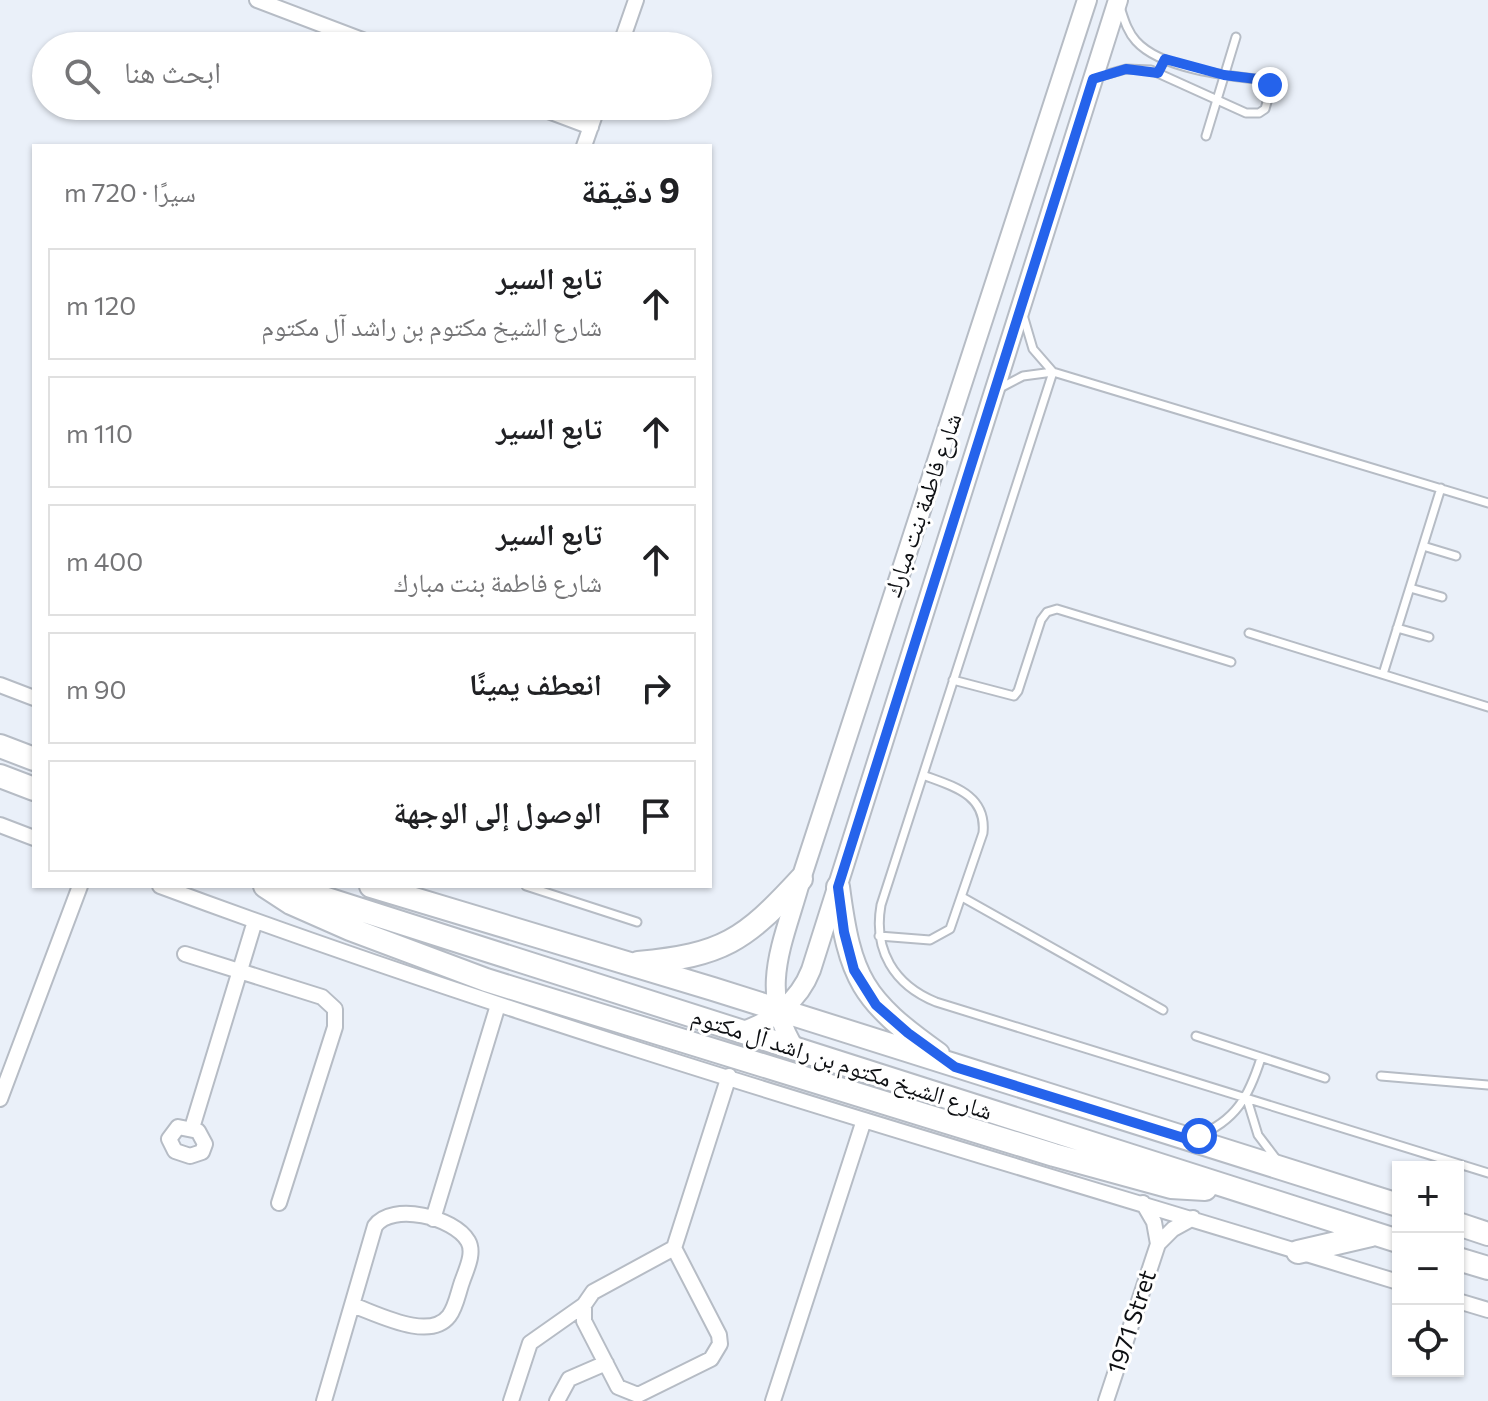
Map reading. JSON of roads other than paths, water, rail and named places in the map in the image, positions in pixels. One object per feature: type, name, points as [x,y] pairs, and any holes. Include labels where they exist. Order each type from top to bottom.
[{"type":"main road","points":[[0,746],[32,758]]},
{"type":"main road","points":[[0,776],[32,789]]},
{"type":"main road","points":[[626,964],[679,959],[720,948],[754,927],[801,879]]},
{"type":"main road","points":[[838,887],[848,951],[864,988],[891,1020],[955,1067]]},
{"type":"main road","points":[[268,888],[291,903],[350,929],[486,980],[1068,1159],[1171,1187],[1225,1187]]},
{"type":"main road","name":"شارع الشيخ مكتوم بن راشد آل مكتوم","points":[[292,888],[1387,1238]]},
{"type":"main road","name":"شارع الشيخ مكتوم بن راشد آل مكتوم","points":[[378,888],[713,989],[1392,1203]]},
{"type":"main road","points":[[673,1010],[712,1005],[716,994],[713,989]]},
{"type":"main road","points":[[850,1033],[837,1042],[836,1051],[850,1068]]},
{"type":"main road","points":[[1464,1226],[1488,1234]]},
{"type":"main road","points":[[1298,1252],[1387,1238]]},
{"type":"main road","points":[[1464,1261],[1488,1268]]},
{"type":"street","points":[[257,0],[341,32]]},
{"type":"street","points":[[625,32],[636,0]]},
{"type":"street","name":"شارع فاطمة بنت مبارك","points":[[795,1049],[778,1012],[774,979],[801,879],[849,722],[965,383],[1087,0]]},
{"type":"street","name":"شارع فاطمة بنت مبارك","points":[[740,1032],[778,1012],[804,988],[811,970],[1118,0]]},
{"type":"street","points":[[572,120],[591,127]]},
{"type":"street","points":[[585,144],[593,120]]},
{"type":"street","points":[[0,685],[32,697]]},
{"type":"street","points":[[0,825],[32,837]]},
{"type":"street","points":[[0,1099],[79,888]]},
{"type":"street","points":[[165,888],[498,1005],[1392,1280]]},
{"type":"street","points":[[192,1128],[255,921]]},
{"type":"street","points":[[185,954],[322,997],[335,1009],[337,1018],[279,1203]]},
{"type":"street","points":[[780,957],[787,973],[795,976],[811,970]]},
{"type":"street","points":[[433,1219],[498,1005]]},
{"type":"street","points":[[511,1401],[530,1343],[584,1305],[593,1292],[674,1248],[729,1076]]},
{"type":"street","points":[[773,1401],[864,1120]]},
{"type":"street","points":[[1143,1203],[1154,1222],[1158,1244],[1193,1218]]},
{"type":"street","points":[[324,1401],[352,1305],[379,1221],[400,1214],[433,1219],[459,1232],[471,1249],[448,1318],[440,1324],[421,1327],[352,1305]]},
{"type":"street","name":"1971 Stret","points":[[1106,1401],[1158,1244]]},
{"type":"street","points":[[584,1305],[584,1321],[618,1387],[638,1395],[711,1359],[717,1352],[719,1335],[674,1248]]},
{"type":"street","points":[[1464,1303],[1488,1310]]},
{"type":"street","points":[[557,1401],[569,1379],[606,1363]]},
{"type":"lane","points":[[1093,79],[1126,69],[1158,73],[1255,114],[1265,109],[1269,98],[1270,85],[1265,80],[1224,75],[1165,59],[1146,50],[1131,35],[1118,0]]},
{"type":"lane","points":[[1206,136],[1236,37]]},
{"type":"lane","points":[[1158,73],[1165,59]]},
{"type":"lane","points":[[1021,302],[1033,349],[1053,372]]},
{"type":"lane","points":[[1053,372],[881,905],[879,936],[882,950],[897,977],[922,997],[1488,1173]]},
{"type":"lane","points":[[992,395],[1014,379],[1053,372],[1488,503]]},
{"type":"lane","points":[[1383,674],[1441,488]]},
{"type":"lane","points":[[1423,546],[1456,556]]},
{"type":"lane","points":[[1410,588],[1442,597]]},
{"type":"lane","points":[[953,680],[1014,696],[1041,620],[1047,612],[1057,609],[1231,662]]},
{"type":"lane","points":[[1397,628],[1429,637]]},
{"type":"lane","points":[[1249,633],[1488,707]]},
{"type":"lane","points":[[879,936],[923,941],[937,938],[954,922],[983,833],[980,810],[964,791],[923,775]]},
{"type":"lane","points":[[532,888],[637,922]]},
{"type":"lane","points":[[962,897],[1163,1010]]},
{"type":"lane","points":[[1196,1036],[1325,1078]]},
{"type":"lane","points":[[1187,1139],[1221,1125],[1247,1099],[1261,1058]]},
{"type":"lane","points":[[1381,1076],[1488,1085]]},
{"type":"lane","points":[[1247,1099],[1258,1135],[1272,1155],[1290,1171]]}]
